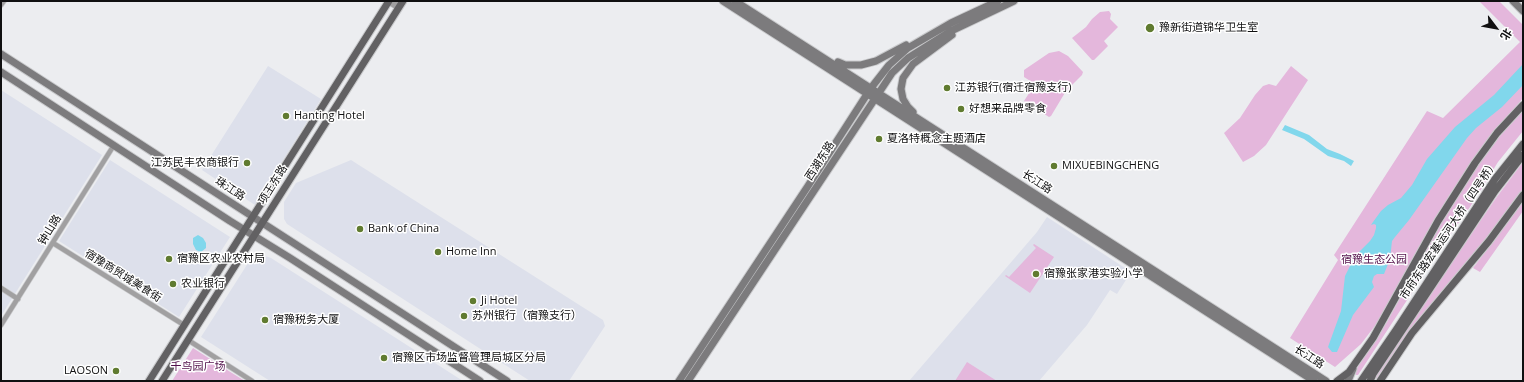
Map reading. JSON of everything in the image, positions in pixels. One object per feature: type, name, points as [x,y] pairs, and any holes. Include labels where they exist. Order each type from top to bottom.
[{"type":"main road","name":"项王东路","points":[[149,381],[389,1]]},
{"type":"main road","name":"项王东路","points":[[162,381],[400,5]]},
{"type":"main road","points":[[1337,381],[1349,372],[1362,355],[1453,195],[1497,133],[1523,104]]},
{"type":"main road","name":"市府东路宏基运河大桥（四号桥）","points":[[1400,330],[1495,179],[1523,144]]},
{"type":"main road","name":"市府东路宏基运河大桥（四号桥）","points":[[1400,330],[1495,191],[1523,155]]},
{"type":"main road","points":[[1380,381],[1412,333],[1489,241],[1523,195]]},
{"type":"main road","points":[[1361,381],[1400,330]]},
{"type":"main road","points":[[1370,381],[1400,330]]},
{"type":"street","points":[[1,5],[4,1]]},
{"type":"street","points":[[389,1],[400,5]]},
{"type":"street","name":"长江路","points":[[723,1],[869,91],[933,128],[1326,381]]},
{"type":"street","name":"长江路","points":[[736,1],[819,54],[869,91]]},
{"type":"street","name":"西湖东路","points":[[679,381],[869,91],[886,69],[908,48],[951,23],[998,1]]},
{"type":"street","name":"西湖东路","points":[[688,381],[892,74],[908,58],[951,31],[1014,1]]},
{"type":"street","points":[[1513,1],[1523,11]]},
{"type":"street","points":[[819,54],[845,66],[861,65],[876,61],[951,23]]},
{"type":"street","points":[[933,128],[905,104],[902,94],[902,84],[907,72],[913,64],[968,23]]},
{"type":"street","name":"珠江路","points":[[1,54],[507,381]]},
{"type":"street","points":[[1,72],[480,381]]},
{"type":"street","name":"长江路","points":[[877,95],[1314,381]]},
{"type":"street","name":"钟山路","points":[[1,325],[114,145]]},
{"type":"street","name":"宿豫商贸城美食街","points":[[53,243],[184,325]]},
{"type":"street","points":[[1,288],[18,299]]},
{"type":"street","points":[[188,340],[252,381]]},
{"type":"street","points":[[1348,381],[1362,355]]},
{"type":"shaded area","points":[[268,66],[321,99],[255,205],[202,170]]},
{"type":"shaded area","points":[[1,90],[102,155],[1,316]]},
{"type":"shaded area","points":[[110,160],[230,237],[179,317],[59,241]]},
{"type":"shaded area","points":[[351,160],[603,320],[605,326],[569,381],[530,381],[287,224],[284,219],[284,202],[296,183]]},
{"type":"shaded area","name":"宿豫张家港实验小学","points":[[1047,217],[1131,272],[1117,294],[1110,290],[1087,325],[1039,381],[909,381],[1037,232]]},
{"type":"shaded area","points":[[257,256],[271,258],[463,381],[270,381],[201,337],[250,260]]},
{"type":"green space","name":"宿豫生态公园","points":[[1479,1],[1499,1],[1523,25],[1523,98],[1487,142],[1450,194],[1381,318],[1361,344],[1335,367],[1290,338],[1338,260],[1334,255],[1427,111],[1443,118],[1520,42]]},
{"type":"green space","points":[[1109,11],[1111,14],[1110,19],[1118,27],[1104,41],[1108,46],[1094,60],[1092,60],[1072,38],[1086,27],[1100,12]]},
{"type":"green space","points":[[1059,51],[1068,56],[1083,72],[1082,75],[1066,91],[1049,117],[1024,101],[1035,84],[1024,77],[1024,70],[1049,53]]},
{"type":"green space","points":[[1291,66],[1308,80],[1266,145],[1254,156],[1243,162],[1224,133],[1240,118],[1255,95],[1263,86],[1269,84],[1276,86]]},
{"type":"green space","points":[[1523,108],[1523,131],[1498,162],[1470,207],[1449,236],[1358,375],[1356,375],[1355,371],[1387,322],[1458,192],[1493,143]]},
{"type":"green space","points":[[1523,162],[1523,190],[1481,247],[1418,320],[1376,379],[1374,376],[1496,198]]},
{"type":"green space","points":[[1523,202],[1523,211],[1480,272],[1473,268]]},
{"type":"green space","points":[[1034,244],[1054,257],[1030,293],[1005,276],[1006,275],[1009,277],[1036,248],[1033,245]]},
{"type":"green space","name":"千鸟园广场","points":[[193,348],[232,373],[245,381],[172,381]]},
{"type":"green space","points":[[967,362],[997,381],[955,381]]},
{"type":"water","points":[[1523,64],[1523,85],[1502,107],[1476,128],[1467,138],[1409,220],[1392,241],[1390,259],[1384,274],[1377,274],[1374,276],[1372,282],[1374,287],[1353,315],[1337,352],[1332,352],[1328,347],[1341,311],[1345,276],[1355,256],[1374,235],[1376,225],[1371,225],[1381,211],[1388,205],[1401,198],[1412,185],[1427,159],[1455,127],[1494,95]]},
{"type":"water","points":[[1285,125],[1309,135],[1327,149],[1354,161],[1351,166],[1344,161],[1328,156],[1304,139],[1282,130]]},
{"type":"water","points":[[198,235],[203,238],[206,243],[206,248],[201,252],[196,250],[193,244],[193,238]]},
{"type":"place","name":"豫新街道锦华卫生室","points":[[1150,28]]},
{"type":"place","name":"江苏银行(宿迁宿豫支行)","points":[[947,88]]},
{"type":"place","name":"好想来品牌零食","points":[[961,109]]},
{"type":"place","name":"Hanting Hotel","points":[[286,116]]},
{"type":"place","name":"夏洛特概念主题酒店","points":[[879,139]]},
{"type":"place","name":"江苏民丰农商银行","points":[[247,163]]},
{"type":"place","name":"MIXUEBINGCHENG","points":[[1054,166]]},
{"type":"place","name":"Bank of China","points":[[360,229]]},
{"type":"place","name":"Home Inn","points":[[438,252]]},
{"type":"place","name":"宿豫区农业农村局","points":[[169,259]]},
{"type":"place","name":"宿豫张家港实验小学","points":[[1036,274]]},
{"type":"place","name":"农业银行","points":[[173,284]]},
{"type":"place","name":"Ji Hotel","points":[[473,301]]},
{"type":"place","name":"苏州银行（宿豫支行）","points":[[464,316]]},
{"type":"place","name":"宿豫税务大厦","points":[[265,320]]},
{"type":"place","name":"宿豫区市场监督管理局城区分局","points":[[384,358]]},
{"type":"place","name":"LAOSON","points":[[116,371]]}]
